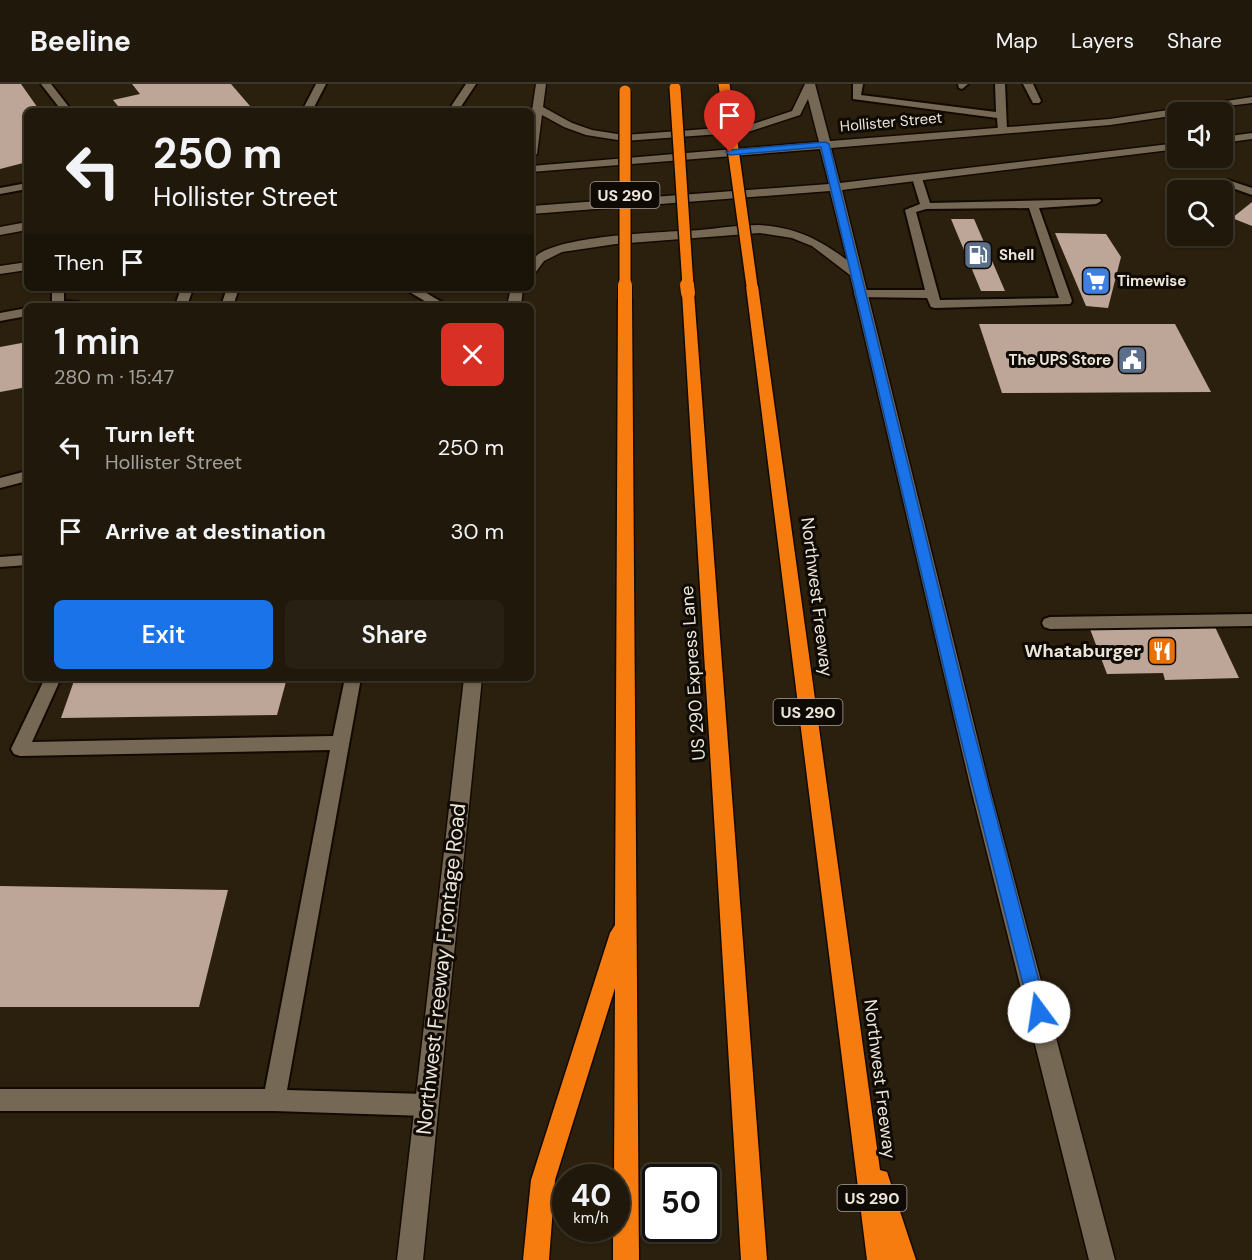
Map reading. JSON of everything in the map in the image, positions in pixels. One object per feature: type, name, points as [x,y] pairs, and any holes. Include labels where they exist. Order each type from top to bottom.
[{"type":"highway","name":"Northwest Freeway","points":[[724,84],[880,1260]]},
{"type":"highway","name":"US 290 Express Lane","points":[[675,86],[754,1260]]},
{"type":"highway","name":"US 290","points":[[625,88],[626,1260]]},
{"type":"highway","points":[[536,1260],[543,1180],[626,917]]},
{"type":"highway","points":[[863,1137],[903,1260]]},
{"type":"main road","points":[[534,134],[541,84]]},
{"type":"main road","points":[[538,108],[568,125],[590,133],[624,138],[748,129],[796,113],[810,85]]},
{"type":"main road","points":[[810,85],[837,187],[858,284],[966,731],[1102,1260]]},
{"type":"main road","name":"Hollister Street","points":[[534,170],[1110,122],[1252,100]]},
{"type":"main road","points":[[1233,139],[1252,136]]},
{"type":"main road","points":[[534,210],[837,187],[1167,147]]},
{"type":"main road","points":[[0,231],[24,227]]},
{"type":"main road","points":[[534,266],[540,258],[560,249],[616,240],[760,229],[795,235],[816,243],[858,284]]},
{"type":"main road","points":[[0,270],[24,266]]},
{"type":"main road","name":"Northwest Freeway Frontage Road","points":[[410,1260],[473,681]]},
{"type":"lane","points":[[46,84],[65,108]]},
{"type":"lane","points":[[309,108],[321,84]]},
{"type":"lane","points":[[455,108],[471,84]]},
{"type":"lane","points":[[858,84],[856,97],[924,102],[1001,116]]},
{"type":"lane","points":[[1000,84],[1002,130]]},
{"type":"lane","points":[[1028,84],[1036,101]]},
{"type":"lane","points":[[917,178],[926,206]]},
{"type":"lane","points":[[1233,185],[1252,192]]},
{"type":"lane","points":[[0,190],[24,186]]},
{"type":"lane","points":[[1033,205],[1066,301],[935,304],[910,210],[926,206],[1033,205],[1096,201]]},
{"type":"lane","points":[[858,284],[932,294]]},
{"type":"lane","points":[[414,291],[436,303]]},
{"type":"lane","points":[[0,317],[24,313]]},
{"type":"lane","points":[[0,483],[24,477]]},
{"type":"lane","points":[[0,562],[24,560]]},
{"type":"lane","points":[[1050,623],[1252,620]]},
{"type":"lane","points":[[52,681],[20,749],[340,743]]},
{"type":"lane","points":[[274,1100],[352,681]]},
{"type":"lane","points":[[0,1100],[274,1100],[426,1105]]},
{"type":"building","points":[[0,84],[21,84],[38,108],[24,108],[24,163],[0,169]]},
{"type":"building","points":[[132,84],[231,84],[250,106],[242,108],[120,108],[113,100],[140,94]]},
{"type":"building","points":[[1252,202],[1252,226],[1233,217]]},
{"type":"building","name":"Shell","points":[[951,219],[974,219],[1005,291],[981,291]]},
{"type":"building","name":"Timewise","points":[[1055,233],[1106,234],[1121,257],[1108,308],[1086,306]]},
{"type":"building","points":[[979,324],[1175,324],[1211,392],[1002,393]]},
{"type":"building","points":[[24,343],[24,388],[0,392],[0,347]]},
{"type":"building","name":"Whataburger","points":[[1215,627],[1239,678],[1165,680],[1163,673],[1107,674],[1090,629]]},
{"type":"building","points":[[74,681],[286,681],[277,715],[61,718]]},
{"type":"building","points":[[0,886],[228,890],[199,1007],[0,1007]]},
{"type":"place","name":"Shell","points":[[978,255]]},
{"type":"place","name":"Timewise","points":[[1096,281]]},
{"type":"place","name":"The UPS Store","points":[[1132,360]]},
{"type":"place","name":"Whataburger","points":[[1162,651]]},
{"type":"route","points":[[730,152],[825,144],[963,720],[1039,1012]]}]
